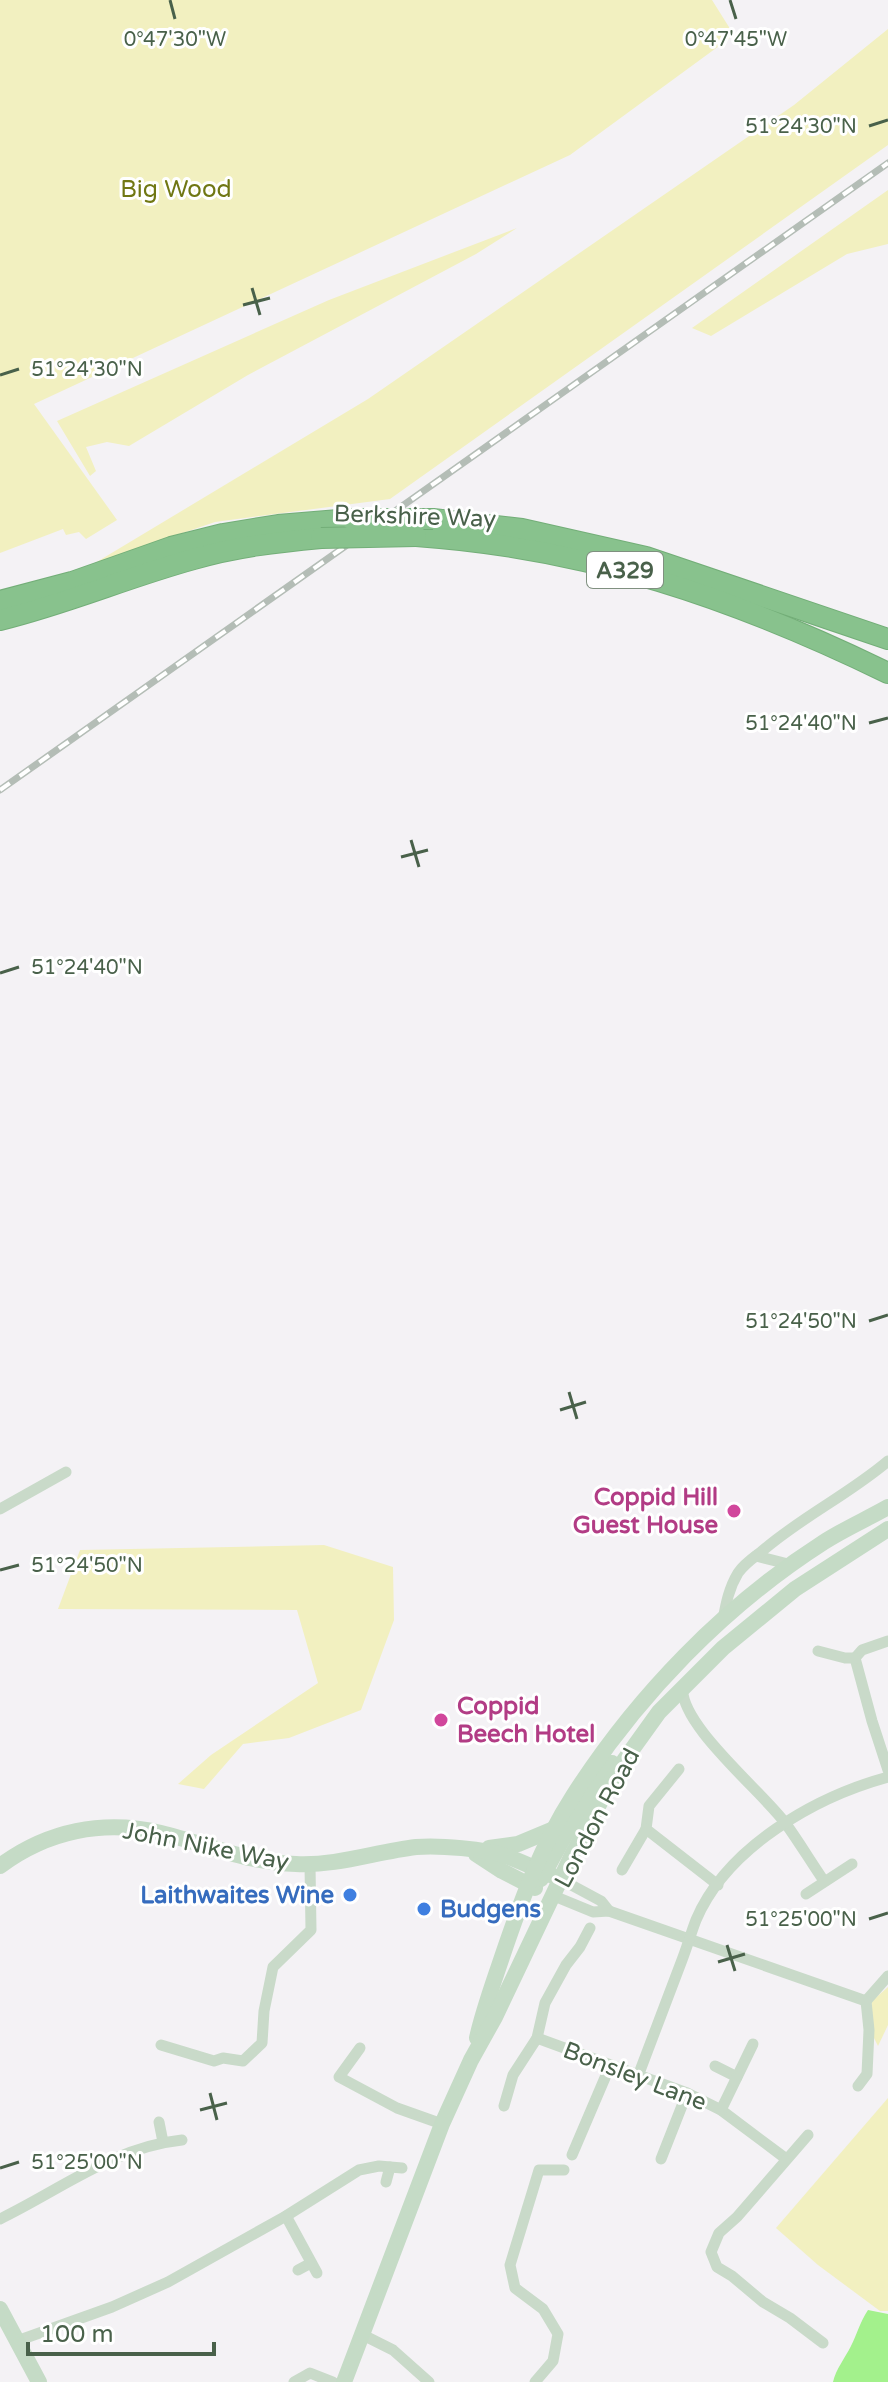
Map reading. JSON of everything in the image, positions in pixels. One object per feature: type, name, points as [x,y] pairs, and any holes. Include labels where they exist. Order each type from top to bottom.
[{"type":"highway","name":"Berkshire Way","points":[[0,601],[72,582],[171,547],[223,534],[278,525],[351,519],[433,519],[522,529],[603,546],[681,567],[780,603]]},
{"type":"highway","name":"Berkshire Way","points":[[0,620],[197,558],[268,544],[321,538],[416,536],[536,550],[619,568],[722,600],[825,642]]},
{"type":"highway","name":"A329","points":[[0,635],[61,603]]},
{"type":"highway","name":"A329","points":[[780,603],[888,639]]},
{"type":"highway","points":[[780,603],[888,653]]},
{"type":"highway","name":"A329","points":[[825,642],[888,683]]},
{"type":"highway","points":[[825,642],[888,673]]},
{"type":"main road","name":"London Road","points":[[471,2060],[483,2011],[554,1829],[614,1735],[673,1668],[723,1621],[824,1542],[888,1507]]},
{"type":"main road","name":"London Road","points":[[344,2382],[442,2124],[471,2060],[618,1769],[659,1712],[723,1648],[795,1589],[888,1529]]},
{"type":"main road","points":[[539,1870],[626,1744],[642,1735]]},
{"type":"main road","name":"John Nike Way","points":[[0,1866],[22,1850],[74,1830],[128,1827],[161,1833],[240,1857],[310,1865],[337,1863],[418,1847],[467,1850],[502,1855],[562,1880]]},
{"type":"main road","name":"John Nike Way","points":[[467,1850],[507,1847],[554,1829]]},
{"type":"main road","name":"John Nike Way","points":[[467,1850],[554,1896]]},
{"type":"main road","points":[[2,2317],[39,2382]]},
{"type":"street","points":[[723,1621],[728,1594],[738,1572],[804,1518],[862,1482],[888,1461]]},
{"type":"street","points":[[0,1509],[66,1472]]},
{"type":"street","points":[[769,1545],[774,1561]]},
{"type":"street","points":[[756,1556],[792,1565]]},
{"type":"street","points":[[818,1651],[855,1658],[862,1650],[888,1641]]},
{"type":"street","points":[[855,1658],[888,1770]]},
{"type":"street","points":[[683,1686],[684,1701],[696,1724],[785,1822],[824,1881]]},
{"type":"street","points":[[622,1870],[646,1829],[649,1806],[679,1769]]},
{"type":"street","points":[[638,2076],[697,1919],[735,1864],[785,1822],[841,1793],[888,1777]]},
{"type":"street","points":[[646,1829],[718,1885]]},
{"type":"street","points":[[806,1894],[852,1864]]},
{"type":"street","points":[[161,2045],[214,2061],[223,2058],[243,2061],[262,2043],[264,2011],[273,1967],[311,1930],[310,1865]]},
{"type":"street","points":[[562,1880],[601,1901],[609,1911]]},
{"type":"street","points":[[554,1896],[593,1912],[609,1911],[866,2001]]},
{"type":"street","points":[[504,2106],[513,2075],[537,2038],[545,2003],[590,1928]]},
{"type":"street","points":[[858,2086],[867,2074],[869,2054],[866,2001],[888,1976]]},
{"type":"street","name":"Bonsley Lane","points":[[537,2038],[687,2093],[721,2110],[785,2158]]},
{"type":"street","points":[[721,2110],[753,2044]]},
{"type":"street","points":[[360,2048],[339,2077],[397,2108],[442,2124]]},
{"type":"street","points":[[572,2155],[610,2066]]},
{"type":"street","points":[[715,2066],[737,2077]]},
{"type":"street","points":[[661,2159],[687,2093]]},
{"type":"street","points":[[159,2122],[163,2142]]},
{"type":"street","points":[[808,2135],[737,2217],[719,2233],[711,2257],[717,2267],[823,2343]]},
{"type":"street","points":[[0,2219],[110,2160],[163,2142],[182,2140]]},
{"type":"street","points":[[17,2341],[112,2307],[168,2282],[286,2216],[359,2170],[396,2167],[386,2182]]},
{"type":"street","points":[[535,2382],[553,2361],[558,2334],[543,2309],[515,2288],[510,2265],[539,2170],[564,2170]]},
{"type":"street","points":[[286,2216],[314,2268],[298,2270]]},
{"type":"street","points":[[363,2335],[393,2350],[429,2382]]},
{"type":"street","points":[[294,2382],[310,2373],[333,2382]]},
{"type":"green space","name":"Big Wood","points":[[0,0],[712,0],[734,35],[570,155],[34,404],[117,520],[86,539],[79,532],[66,535],[63,529],[0,553]]},
{"type":"green space","points":[[888,29],[888,145],[390,499],[215,522],[95,563],[368,399],[794,105]]},
{"type":"green space","points":[[888,190],[888,244],[847,254],[711,336],[692,328]]},
{"type":"green space","points":[[517,228],[476,254],[248,375],[129,446],[107,442],[86,447],[96,471],[90,476],[57,421],[329,300]]},
{"type":"green space","points":[[324,1545],[393,1567],[394,1620],[361,1710],[289,1738],[243,1744],[204,1789],[178,1784],[211,1755],[318,1683],[297,1610],[58,1609],[80,1550]]},
{"type":"green space","points":[[888,1987],[888,2025],[878,2046],[868,2026],[872,2001]]},
{"type":"green space","points":[[888,2098],[888,2311],[880,2311],[818,2265],[776,2228]]},
{"type":"shaded area","points":[[868,2310],[888,2314],[888,2382],[833,2382],[836,2373]]},
{"type":"railway","points":[[0,790],[888,163]]},
{"type":"place","name":"Coppid Hill Guest House","points":[[734,1511]]},
{"type":"place","name":"Coppid Beech Hotel","points":[[441,1720]]},
{"type":"place","name":"Laithwaites Wine","points":[[350,1895]]},
{"type":"place","name":"Budgens","points":[[424,1909]]}]
